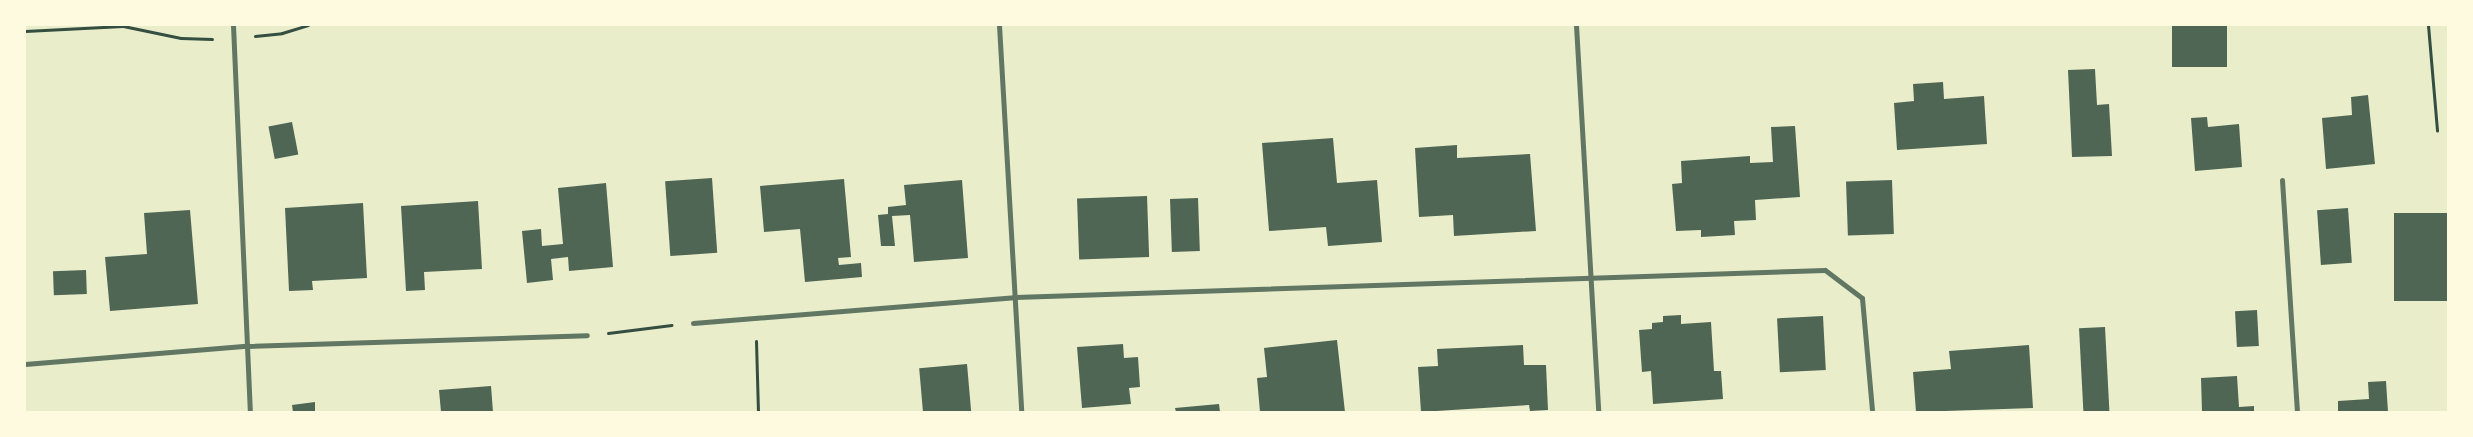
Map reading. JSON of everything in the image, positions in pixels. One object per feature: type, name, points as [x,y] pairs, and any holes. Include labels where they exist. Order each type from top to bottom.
[{"type":"street","points":[[233,25],[233,67],[250,412]]},
{"type":"street","points":[[999,25],[1021,412]]},
{"type":"street","points":[[1576,25],[1592,277],[1598,412]]},
{"type":"street","points":[[2282,180],[2297,412]]},
{"type":"street","points":[[693,323],[1014,297],[1826,270],[1862,298],[1872,410]]},
{"type":"street","points":[[25,364],[246,346],[588,335]]},
{"type":"path","points":[[25,31],[123,26],[181,38],[234,38],[282,33],[308,25]]},
{"type":"path","points":[[2428,25],[2436,131]]},
{"type":"path","points":[[756,318],[758,412]]},
{"type":"path","points":[[588,335],[693,323]]},
{"type":"building","points":[[2172,25],[2227,25],[2227,67],[2172,67]]},
{"type":"building","points":[[2095,69],[2097,105],[2109,104],[2112,156],[2072,157],[2068,70]]},
{"type":"building","points":[[1943,82],[1944,99],[1984,96],[1987,144],[1897,150],[1894,103],[1914,101],[1913,84]]},
{"type":"building","points":[[2368,95],[2375,164],[2326,169],[2322,118],[2352,115],[2351,97]]},
{"type":"building","points":[[2207,117],[2208,127],[2239,124],[2242,167],[2195,171],[2191,118]]},
{"type":"building","points":[[292,122],[298,154],[275,159],[268,127]]},
{"type":"building","points":[[1795,126],[1800,197],[1755,200],[1756,220],[1734,221],[1735,235],[1701,237],[1701,230],[1676,231],[1672,184],[1682,183],[1681,161],[1750,156],[1750,163],[1773,162],[1771,127]]},
{"type":"building","points":[[1333,138],[1337,183],[1377,180],[1382,242],[1328,246],[1326,227],[1269,231],[1262,143]]},
{"type":"building","points":[[1457,145],[1457,158],[1530,154],[1536,231],[1454,236],[1453,215],[1419,217],[1415,148]]},
{"type":"building","points":[[712,178],[717,253],[670,256],[665,181]]},
{"type":"building","points":[[844,179],[851,257],[838,258],[839,265],[861,263],[862,277],[805,282],[800,229],[764,232],[760,186]]},
{"type":"building","points":[[962,180],[968,258],[914,262],[910,215],[892,216],[895,246],[881,246],[878,215],[888,214],[888,207],[906,205],[904,185]]},
{"type":"building","points":[[1892,180],[1894,234],[1848,236],[1846,182]]},
{"type":"building","points":[[606,183],[613,267],[569,271],[568,257],[551,259],[553,280],[527,283],[522,231],[541,229],[542,246],[563,244],[558,188]]},
{"type":"building","points":[[1147,196],[1149,257],[1079,259],[1077,198]]},
{"type":"building","points":[[1198,198],[1200,251],[1172,252],[1170,199]]},
{"type":"building","points":[[478,201],[482,269],[424,272],[425,290],[406,291],[401,206]]},
{"type":"building","points":[[363,203],[367,278],[312,281],[313,290],[289,291],[285,208]]},
{"type":"building","points":[[2348,208],[2352,263],[2321,265],[2317,210]]},
{"type":"building","points":[[190,210],[198,304],[110,311],[105,257],[147,254],[144,213]]},
{"type":"building","points":[[2394,213],[2448,213],[2448,301],[2394,301]]},
{"type":"building","points":[[86,270],[87,294],[54,295],[53,271]]},
{"type":"building","points":[[2257,310],[2259,346],[2237,347],[2235,311]]},
{"type":"building","points":[[1681,315],[1681,324],[1711,322],[1714,371],[1721,371],[1723,399],[1653,404],[1651,371],[1642,372],[1639,330],[1652,329],[1652,323],[1663,322],[1663,316]]},
{"type":"building","points":[[1823,316],[1826,370],[1780,372],[1777,318]]},
{"type":"building","points":[[2105,327],[2109,412],[2083,412],[2079,328]]},
{"type":"building","points":[[1337,340],[1345,412],[1260,412],[1257,378],[1267,377],[1264,348]]},
{"type":"building","points":[[1123,344],[1124,358],[1138,357],[1140,387],[1129,388],[1131,404],[1082,408],[1077,347]]},
{"type":"building","points":[[1523,345],[1524,365],[1546,365],[1548,410],[1530,411],[1529,405],[1421,412],[1418,367],[1438,366],[1437,349]]},
{"type":"building","points":[[2029,345],[2033,408],[1916,412],[1913,372],[1951,369],[1949,351]]},
{"type":"building","points":[[967,364],[971,412],[923,412],[919,368]]},
{"type":"building","points":[[2237,376],[2239,407],[2254,406],[2254,412],[2202,412],[2201,378]]},
{"type":"building","points":[[2386,381],[2388,412],[2338,412],[2338,401],[2369,399],[2368,382]]},
{"type":"building","points":[[491,386],[493,412],[441,412],[439,390]]},
{"type":"building","points":[[315,402],[315,412],[293,412],[292,405]]},
{"type":"building","points":[[1219,404],[1220,412],[1176,412],[1175,408]]}]
